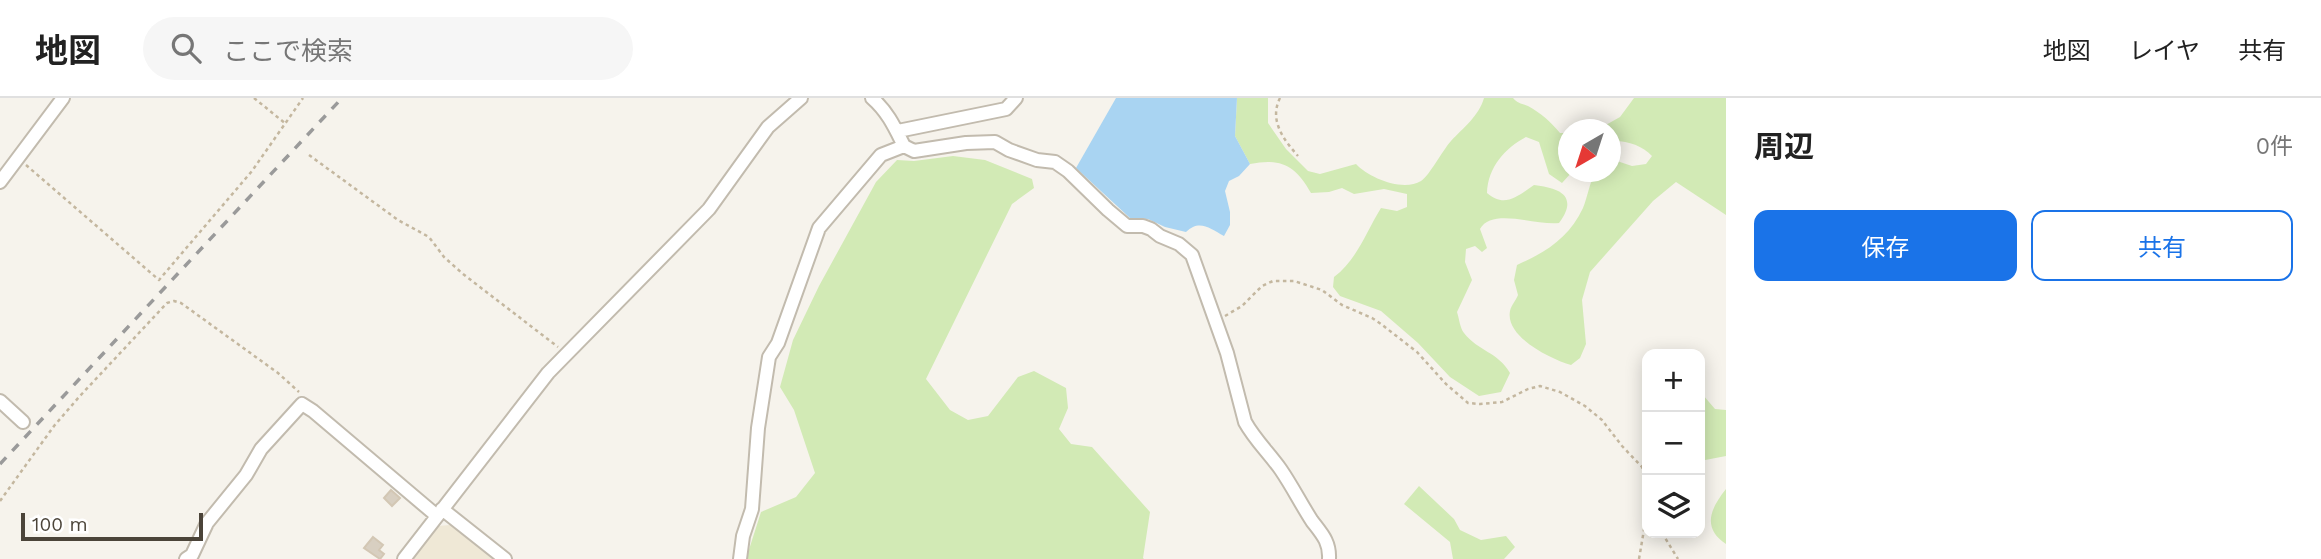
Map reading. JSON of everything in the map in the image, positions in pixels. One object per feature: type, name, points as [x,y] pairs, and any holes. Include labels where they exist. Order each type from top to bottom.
[{"type":"street","points":[[0,182],[5,165],[18,158],[63,98]]},
{"type":"street","points":[[404,559],[548,373],[709,209],[768,127],[801,98]]},
{"type":"street","points":[[872,98],[881,105],[898,131],[904,146],[914,151],[995,142],[1009,150],[1055,162],[1127,226],[1151,229],[1192,255],[1215,316],[1245,422],[1322,531],[1327,541],[1329,559]]},
{"type":"street","points":[[898,131],[1006,109],[1016,98]]},
{"type":"street","points":[[740,559],[743,536],[752,509],[758,428],[769,357],[778,343],[819,228],[881,155],[904,146]]},
{"type":"street","points":[[0,401],[23,422]]},
{"type":"street","points":[[192,557],[200,535],[220,505],[246,475],[261,449],[302,404],[505,559]]},
{"type":"path","points":[[254,98],[286,124]]},
{"type":"path","points":[[18,158],[159,280],[252,171],[303,98]]},
{"type":"path","points":[[1280,98],[1276,120],[1288,145],[1298,156]]},
{"type":"path","points":[[309,155],[398,220],[429,237],[444,257],[463,274],[566,353]]},
{"type":"path","points":[[1215,316],[1234,313],[1257,290],[1273,281],[1294,281],[1322,290],[1342,305],[1381,324],[1417,352],[1446,384],[1468,403],[1502,402],[1540,386],[1576,400],[1602,420],[1642,467],[1645,475]]},
{"type":"path","points":[[0,501],[54,426],[167,303],[181,303],[278,373],[302,395],[302,404]]},
{"type":"path","points":[[1639,559],[1643,538]]},
{"type":"path","points":[[1665,538],[1678,559]]},
{"type":"shaded area","points":[[450,525],[495,559],[412,559],[438,526]]},
{"type":"green space","points":[[1237,98],[1268,98],[1268,123],[1286,149],[1308,171],[1320,174],[1356,164],[1369,174],[1387,182],[1405,185],[1425,178],[1451,141],[1475,116],[1484,98],[1513,98],[1549,121],[1558,131],[1558,180],[1549,174],[1539,142],[1526,137],[1499,159],[1491,175],[1487,193],[1494,198],[1506,200],[1534,185],[1552,188],[1567,200],[1565,214],[1559,223],[1494,219],[1480,229],[1487,248],[1482,252],[1475,246],[1466,249],[1465,262],[1472,280],[1457,312],[1464,333],[1475,344],[1500,360],[1510,373],[1501,392],[1479,396],[1450,377],[1418,343],[1381,311],[1340,296],[1333,287],[1334,277],[1355,254],[1381,208],[1397,211],[1407,207],[1407,194],[1384,189],[1354,194],[1342,188],[1311,193],[1299,176],[1286,166],[1270,162],[1250,164],[1235,136]]},
{"type":"green space","points":[[1634,98],[1726,98],[1726,215],[1676,182],[1653,201],[1590,272],[1582,300],[1586,344],[1580,358],[1571,365],[1531,346],[1515,330],[1510,321],[1510,311],[1518,295],[1514,280],[1517,265],[1556,243],[1571,228],[1583,208],[1592,182],[1621,182],[1621,162],[1632,166],[1646,164],[1652,156],[1633,144],[1621,141],[1621,119],[1616,119]]},
{"type":"green space","points":[[953,156],[985,160],[1032,179],[1034,188],[1012,204],[926,379],[950,410],[968,420],[988,416],[1018,377],[1034,371],[1066,388],[1068,408],[1059,429],[1071,444],[1092,447],[1150,512],[1144,559],[746,559],[761,512],[796,497],[815,473],[794,410],[780,387],[793,340],[819,286],[876,182],[897,160],[914,161]]},
{"type":"green space","points":[[1705,397],[1715,409],[1726,410],[1726,456],[1705,460]]},
{"type":"green space","points":[[1419,486],[1454,519],[1460,530],[1481,540],[1506,536],[1515,547],[1504,559],[1453,559],[1450,542],[1404,504]]},
{"type":"green space","points":[[1726,489],[1726,544],[1718,538],[1711,525],[1711,518]]},
{"type":"water","points":[[1116,98],[1237,98],[1235,136],[1250,164],[1239,176],[1229,181],[1225,191],[1230,225],[1224,236],[1200,225],[1186,232],[1148,219],[1130,218],[1076,168]]},
{"type":"building","points":[[391,490],[400,498],[392,506],[384,498]]},
{"type":"building","points":[[373,537],[383,545],[379,550],[384,554],[380,559],[364,548]]},
{"type":"railway","points":[[0,464],[342,98]]}]
